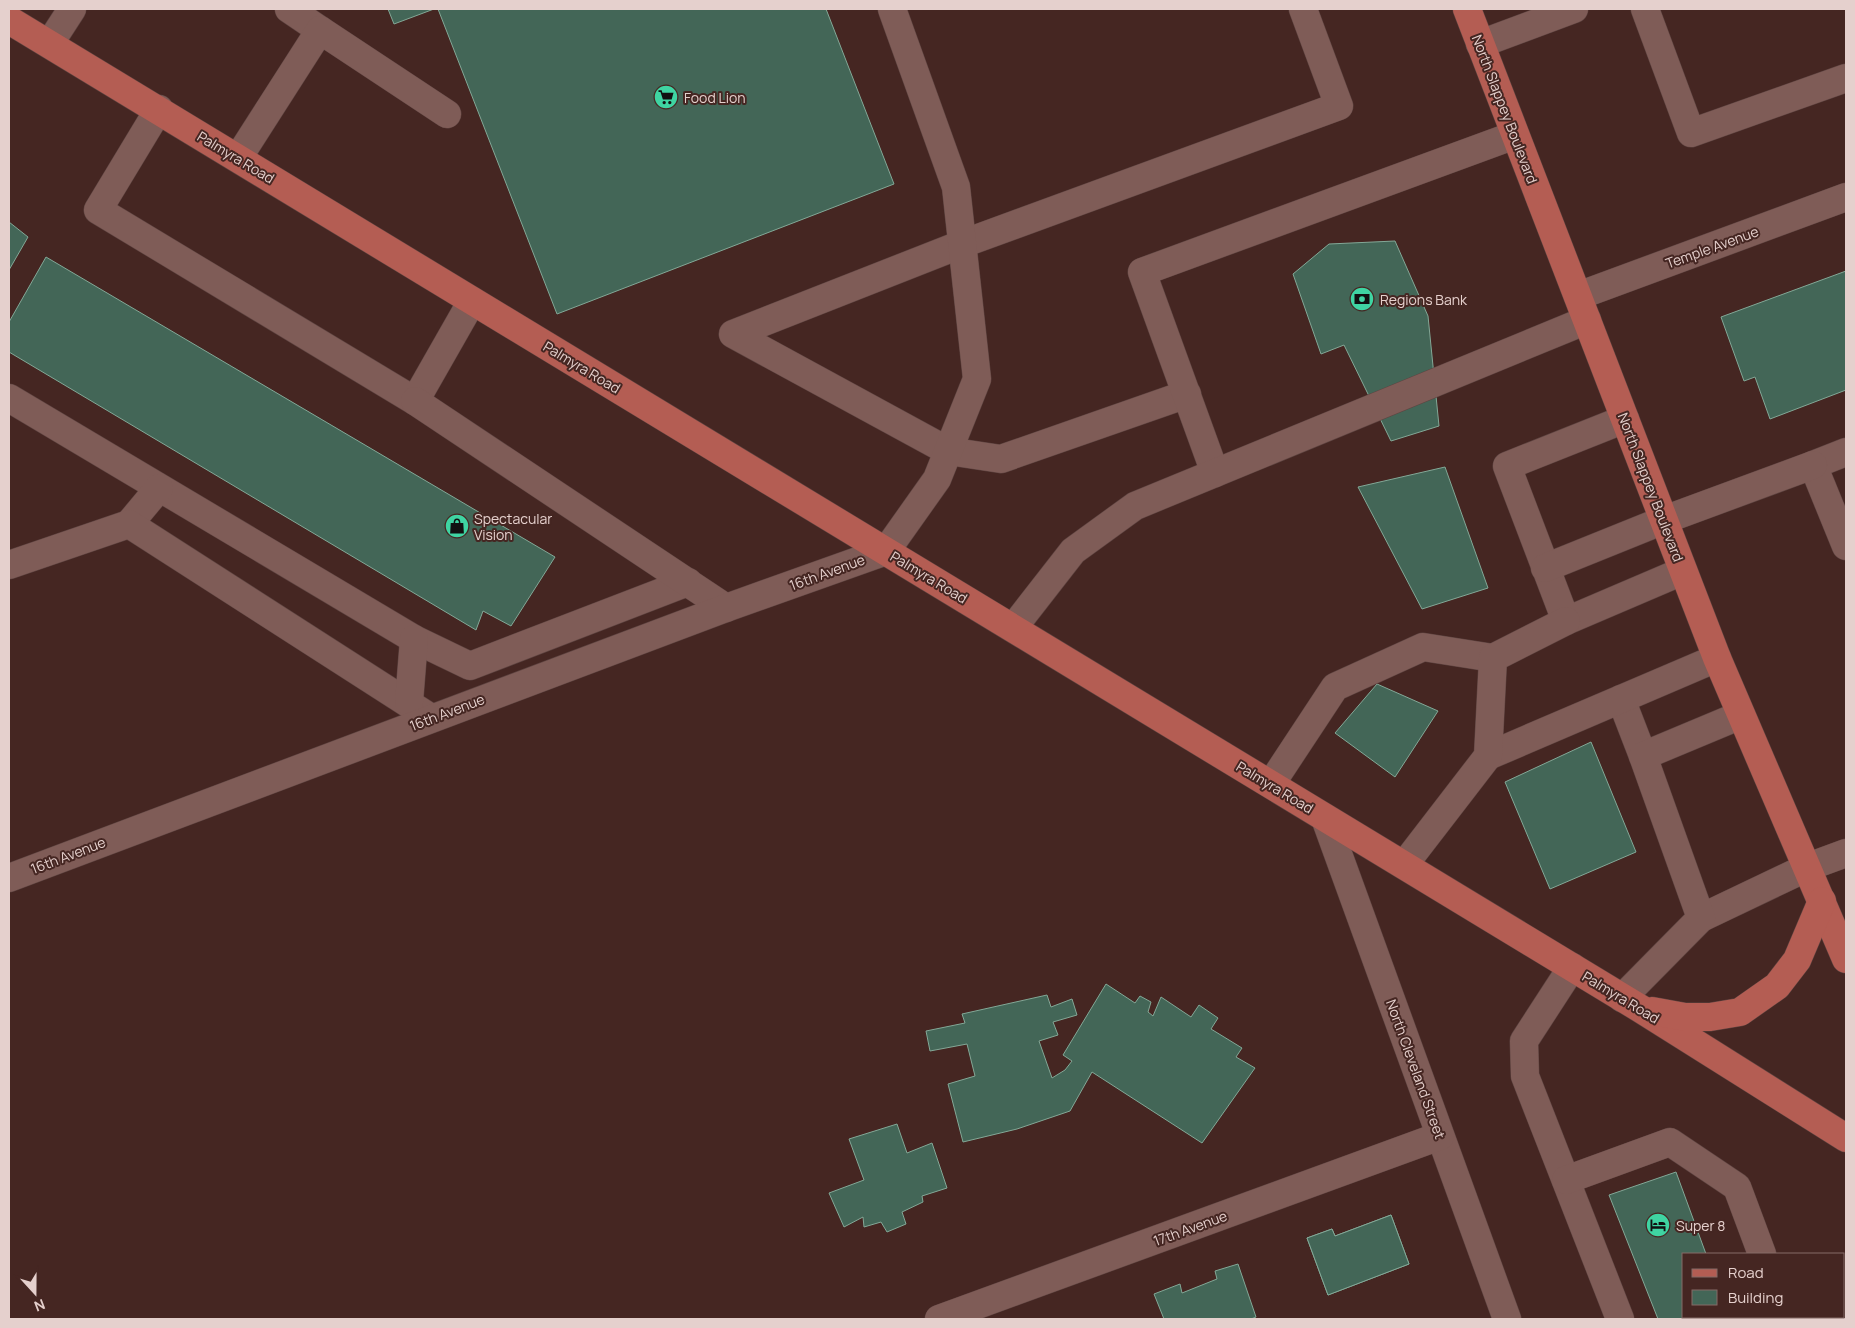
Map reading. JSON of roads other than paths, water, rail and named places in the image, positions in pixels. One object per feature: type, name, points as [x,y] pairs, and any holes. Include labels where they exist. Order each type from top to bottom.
[{"type":"main road","name":"North Slappey Boulevard","points":[[1467,9],[1717,658],[1808,867],[1846,960]]},
{"type":"main road","name":"Palmyra Road","points":[[9,20],[50,43],[472,301],[1632,1003],[1846,1138]]},
{"type":"main road","points":[[1632,1003],[1685,1017],[1710,1017],[1740,1012],[1777,986],[1797,960],[1822,901]]},
{"type":"street","points":[[50,43],[72,9]]},
{"type":"street","points":[[289,9],[447,114]]},
{"type":"street","points":[[886,550],[937,479],[976,378],[956,187],[892,9]]},
{"type":"street","points":[[1187,394],[1001,459],[948,451],[733,334],[962,244],[1339,106],[1304,9]]},
{"type":"street","points":[[1480,44],[1574,9]]},
{"type":"street","points":[[1645,9],[1691,133],[1846,78]]},
{"type":"street","points":[[238,158],[320,30]]},
{"type":"street","points":[[159,110],[98,210],[415,401],[726,608]]},
{"type":"street","points":[[1215,473],[1142,272],[1515,135]]},
{"type":"street","name":"Temple Avenue","points":[[1014,628],[1073,551],[1135,506],[1215,473],[1582,308],[1846,197]]},
{"type":"street","points":[[415,401],[472,301]]},
{"type":"street","points":[[9,398],[414,639],[470,666],[688,582]]},
{"type":"street","points":[[1566,621],[1507,466],[1625,419]]},
{"type":"street","points":[[1546,568],[1664,520],[1846,452]]},
{"type":"street","points":[[1813,465],[1846,546]]},
{"type":"street","points":[[9,565],[129,524],[159,488]]},
{"type":"street","points":[[129,524],[432,718]]},
{"type":"street","name":"16th Avenue","points":[[9,878],[726,608],[886,550]]},
{"type":"street","points":[[1271,784],[1335,687],[1423,648],[1493,658],[1566,621],[1683,571]]},
{"type":"street","points":[[409,702],[414,639]]},
{"type":"street","points":[[1488,756],[1493,658]]},
{"type":"street","points":[[1404,865],[1488,756],[1717,658]]},
{"type":"street","points":[[1621,699],[1700,918]]},
{"type":"street","points":[[1643,756],[1741,716]]},
{"type":"street","name":"North Cleveland Street","points":[[1325,818],[1507,1319]]},
{"type":"street","points":[[1632,1003],[1700,918],[1808,867],[1846,853]]},
{"type":"street","points":[[1572,967],[1524,1041],[1525,1076],[1620,1319]]},
{"type":"street","name":"17th Avenue","points":[[939,1319],[1440,1136]]},
{"type":"street","points":[[1566,1180],[1670,1142],[1737,1187],[1762,1253]]},
{"type":"place","name":"Food Lion","points":[[666,97]]},
{"type":"place","name":"Regions Bank","points":[[1362,299]]},
{"type":"place","name":"Spectacular Vision","points":[[457,526]]},
{"type":"place","name":"Super 8","points":[[1658,1225]]}]
